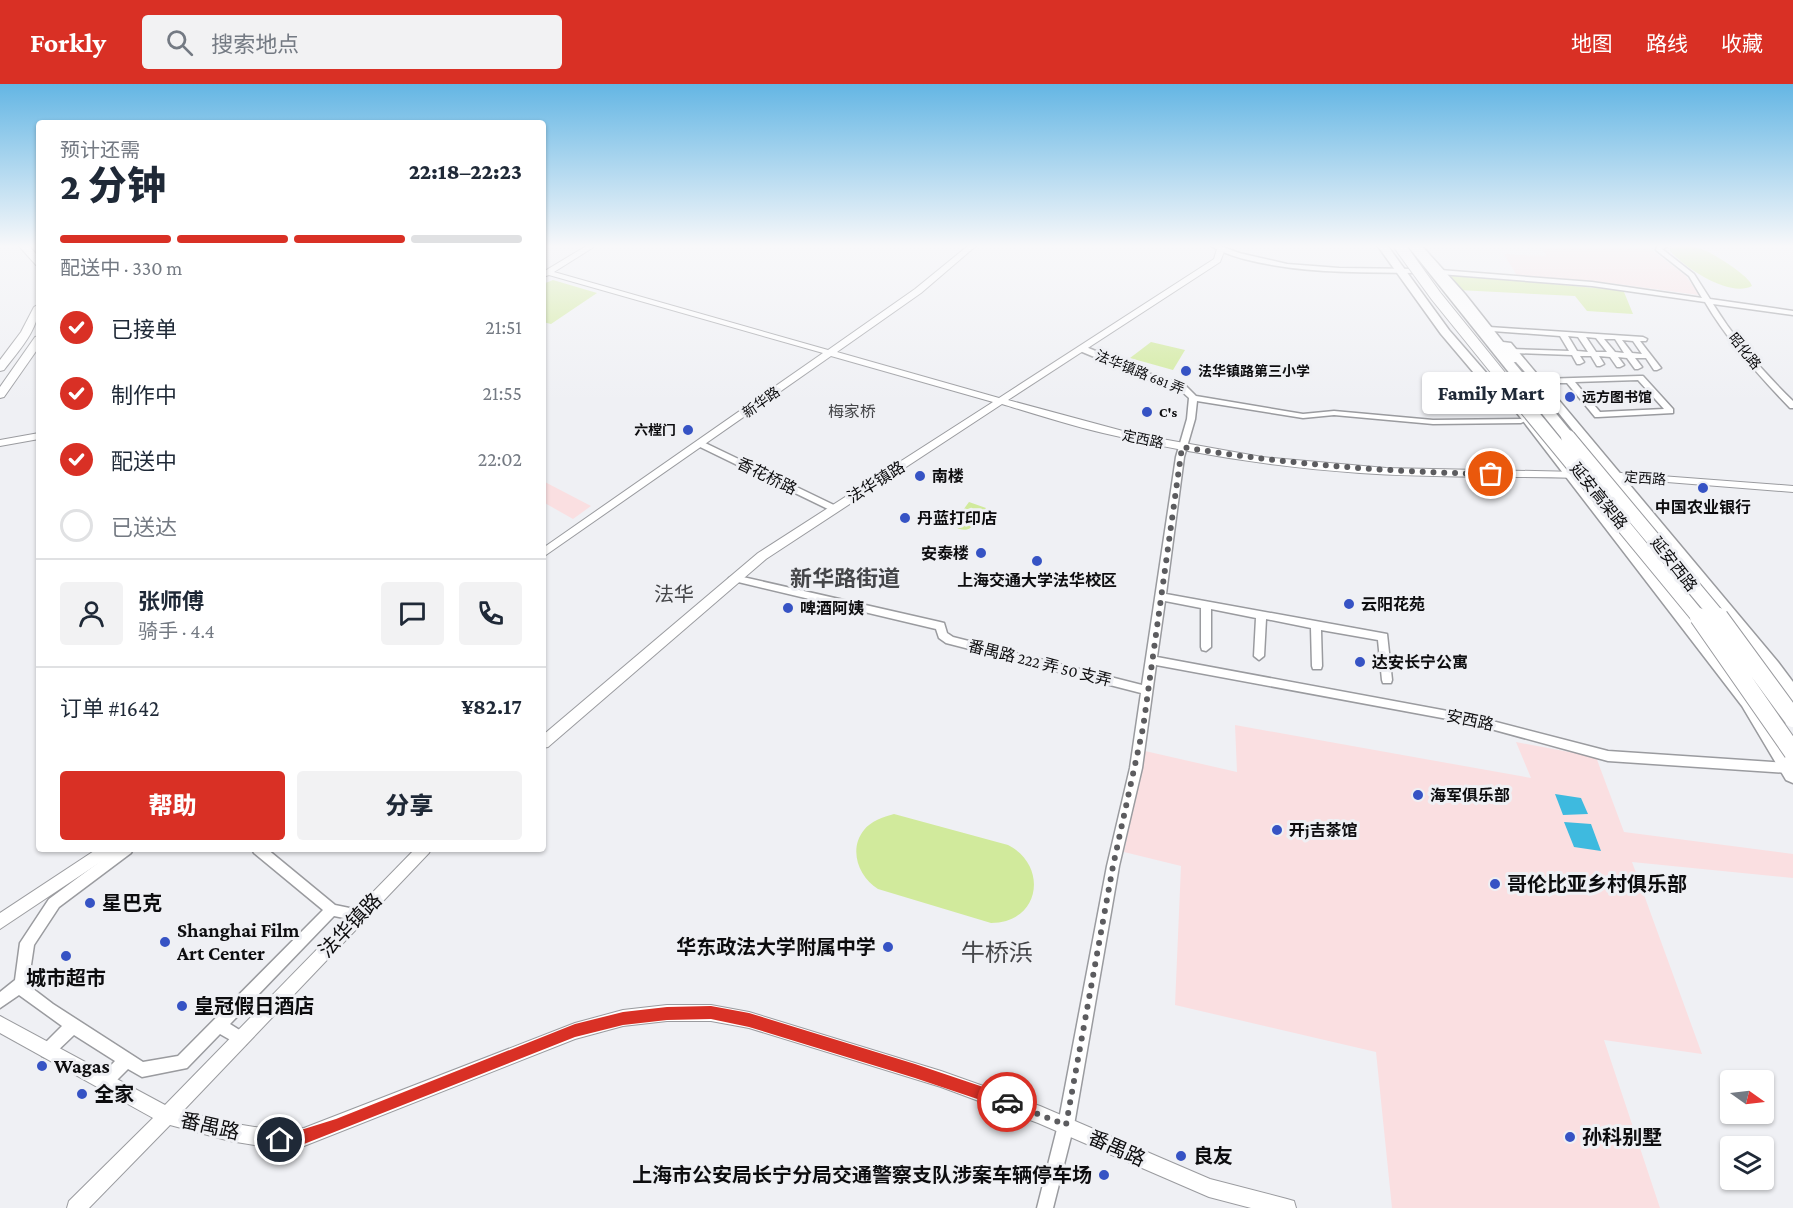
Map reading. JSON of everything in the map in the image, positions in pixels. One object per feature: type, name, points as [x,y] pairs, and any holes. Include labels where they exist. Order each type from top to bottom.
[{"type":"main road","name":"延安西路","points":[[1420,297],[1445,332],[1526,418],[1748,701],[1792,765]]},
{"type":"main road","points":[[1428,297],[1485,373],[1526,418]]},
{"type":"main road","name":"延安西路","points":[[1437,297],[1539,436]]},
{"type":"main road","name":"延安高架路","points":[[1437,297],[1526,418],[1698,616],[1792,765]]},
{"type":"main road","name":"延安高架路","points":[[1456,297],[1639,523],[1731,632],[1792,717]]},
{"type":"main road","name":"延安西路","points":[[1462,297],[1609,475],[1792,717]]},
{"type":"main road","points":[[1462,297],[1513,353],[1614,483],[1639,523]]},
{"type":"main road","points":[[1462,297],[1540,381],[1609,475],[1702,578],[1752,638],[1793,695]]},
{"type":"main road","points":[[0,368],[26,333],[36,313]]},
{"type":"main road","points":[[0,395],[36,343]]},
{"type":"main road","points":[[1702,578],[1710,610]]},
{"type":"street","name":"定西路","points":[[630,297],[1102,430],[1182,447],[1360,470],[1609,475],[1793,489]]},
{"type":"street","name":"新华路","points":[[546,551],[909,297]]},
{"type":"street","name":"法华镇路","points":[[546,740],[734,578],[833,508],[1003,402],[1161,297]]},
{"type":"street","points":[[1684,297],[1793,313]]},
{"type":"street","name":"昭化路","points":[[1706,297],[1718,318],[1772,385],[1793,406]]},
{"type":"street","points":[[1492,329],[1640,340],[1657,368]]},
{"type":"street","points":[[1545,334],[1560,360]]},
{"type":"street","points":[[1564,336],[1580,362]]},
{"type":"street","points":[[1582,338],[1600,364]]},
{"type":"street","points":[[1600,338],[1620,365]]},
{"type":"street","points":[[1618,339],[1638,367]]},
{"type":"street","name":"法华镇路 681 弄","points":[[1083,349],[1150,377],[1182,387],[1193,398]]},
{"type":"street","points":[[1513,353],[1574,352],[1648,356]]},
{"type":"street","points":[[1540,381],[1569,380],[1640,378],[1672,413],[1598,415],[1569,380]]},
{"type":"street","points":[[1045,1208],[1066,1125],[1113,866],[1136,768],[1182,447],[1192,412],[1193,398],[1303,416],[1334,413],[1451,423],[1526,418]]},
{"type":"street","points":[[0,443],[36,437]]},
{"type":"street","name":"香花桥路","points":[[701,444],[833,508]]},
{"type":"street","name":"番禺路 222 弄 50 支弄","points":[[734,578],[940,627],[950,640],[1148,691]]},
{"type":"street","points":[[1161,597],[1383,637],[1387,680]]},
{"type":"street","points":[[1206,605],[1206,647]]},
{"type":"street","points":[[1259,656],[1261,615]]},
{"type":"street","points":[[1316,625],[1317,666]]},
{"type":"street","name":"安西路","points":[[1152,660],[1468,719],[1608,756],[1792,765]]},
{"type":"street","points":[[0,922],[105,852]]},
{"type":"street","points":[[123,852],[54,903],[27,943],[21,988],[73,1026],[142,1070],[182,1063],[332,910]]},
{"type":"street","points":[[262,852],[332,910],[359,915]]},
{"type":"street","name":"法华镇路","points":[[76,1208],[420,852]]},
{"type":"street","points":[[0,1001],[22,983]]},
{"type":"street","name":"番禺路","points":[[0,1024],[167,1116],[257,1137],[280,1140],[304,1137],[575,1031],[623,1018],[667,1013],[711,1013],[749,1020],[915,1071],[1066,1125],[1189,1180],[1237,1196],[1287,1208]]},
{"type":"street","points":[[219,1025],[241,1039]]},
{"type":"street","points":[[47,1051],[73,1026]]},
{"type":"street","points":[[104,1083],[127,1060]]},
{"type":"shaded area","points":[[546,483],[591,506],[573,519],[546,504]]},
{"type":"shaded area","points":[[1235,725],[1531,778],[1516,742],[1596,757],[1624,832],[1793,854],[1793,878],[1632,862],[1702,1054],[1604,1040],[1660,1208],[1392,1208],[1376,1052],[1175,1005],[1181,866],[1124,852],[1145,751],[1237,772]]},
{"type":"green space","points":[[546,297],[590,297],[551,324],[546,323]]},
{"type":"green space","points":[[1576,297],[1626,297],[1633,314],[1587,311]]},
{"type":"green space","points":[[1151,342],[1185,350],[1173,370],[1130,358]]},
{"type":"green space","points":[[969,502],[986,508],[972,527],[959,529],[952,525]]},
{"type":"green space","points":[[894,814],[1008,845],[1021,854],[1030,866],[1034,879],[1029,904],[1020,914],[1007,921],[991,923],[878,889],[871,884],[861,870],[856,854],[857,846],[859,838],[870,824]]},
{"type":"water","points":[[1555,794],[1581,798],[1588,814],[1563,815]]},
{"type":"water","points":[[1564,822],[1591,824],[1601,851],[1574,847]]},
{"type":"way so far","points":[[1007,1102],[1066,1125],[1113,866],[1143,728],[1182,447],[1360,470],[1491,474]]},
{"type":"place","name":"法华镇路第三小学","points":[[1186,371]]},
{"type":"place","name":"远方图书馆","points":[[1570,397]]},
{"type":"place","name":"C's","points":[[1147,412]]},
{"type":"place","name":"六樘门","points":[[688,430]]},
{"type":"place","name":"Family Mart","points":[[1491,474]]},
{"type":"place","name":"南楼","points":[[920,476]]},
{"type":"place","name":"中国农业银行","points":[[1703,488]]},
{"type":"place","name":"丹蓝打印店","points":[[905,518]]},
{"type":"place","name":"安泰楼","points":[[981,553]]},
{"type":"place","name":"上海交通大学法华校区","points":[[1037,561]]},
{"type":"place","name":"云阳花苑","points":[[1349,604]]},
{"type":"place","name":"啤酒阿姨","points":[[788,608]]},
{"type":"place","name":"达安长宁公寓","points":[[1360,662]]},
{"type":"place","name":"海军俱乐部","points":[[1418,795]]},
{"type":"place","name":"开j吉茶馆","points":[[1277,830]]},
{"type":"place","name":"哥伦比亚乡村俱乐部","points":[[1495,884]]},
{"type":"place","name":"星巴克","points":[[90,903]]},
{"type":"place","name":"Shanghai Film Art Center","points":[[165,942]]},
{"type":"place","name":"华东政法大学附属中学","points":[[888,947]]},
{"type":"place","name":"城市超市","points":[[66,956]]},
{"type":"place","name":"皇冠假日酒店","points":[[182,1006]]},
{"type":"place","name":"Wagas","points":[[42,1066]]},
{"type":"place","name":"全家","points":[[82,1094]]},
{"type":"place","name":"孙科别墅","points":[[1570,1137]]},
{"type":"place","name":"良友","points":[[1181,1156]]},
{"type":"place","name":"上海市公安局长宁分局交通警察支队涉案车辆停车场","points":[[1104,1175]]},
{"type":"district","name":"梅家桥","points":[[852,411]]},
{"type":"district","name":"新华路街道","points":[[845,578]]},
{"type":"district","name":"法华","points":[[674,594]]},
{"type":"district","name":"牛桥浜","points":[[997,952]]},
{"type":"route","points":[[280,1140],[304,1137],[336,1126],[575,1031],[623,1018],[667,1013],[711,1013],[749,1020],[1007,1102]]}]
